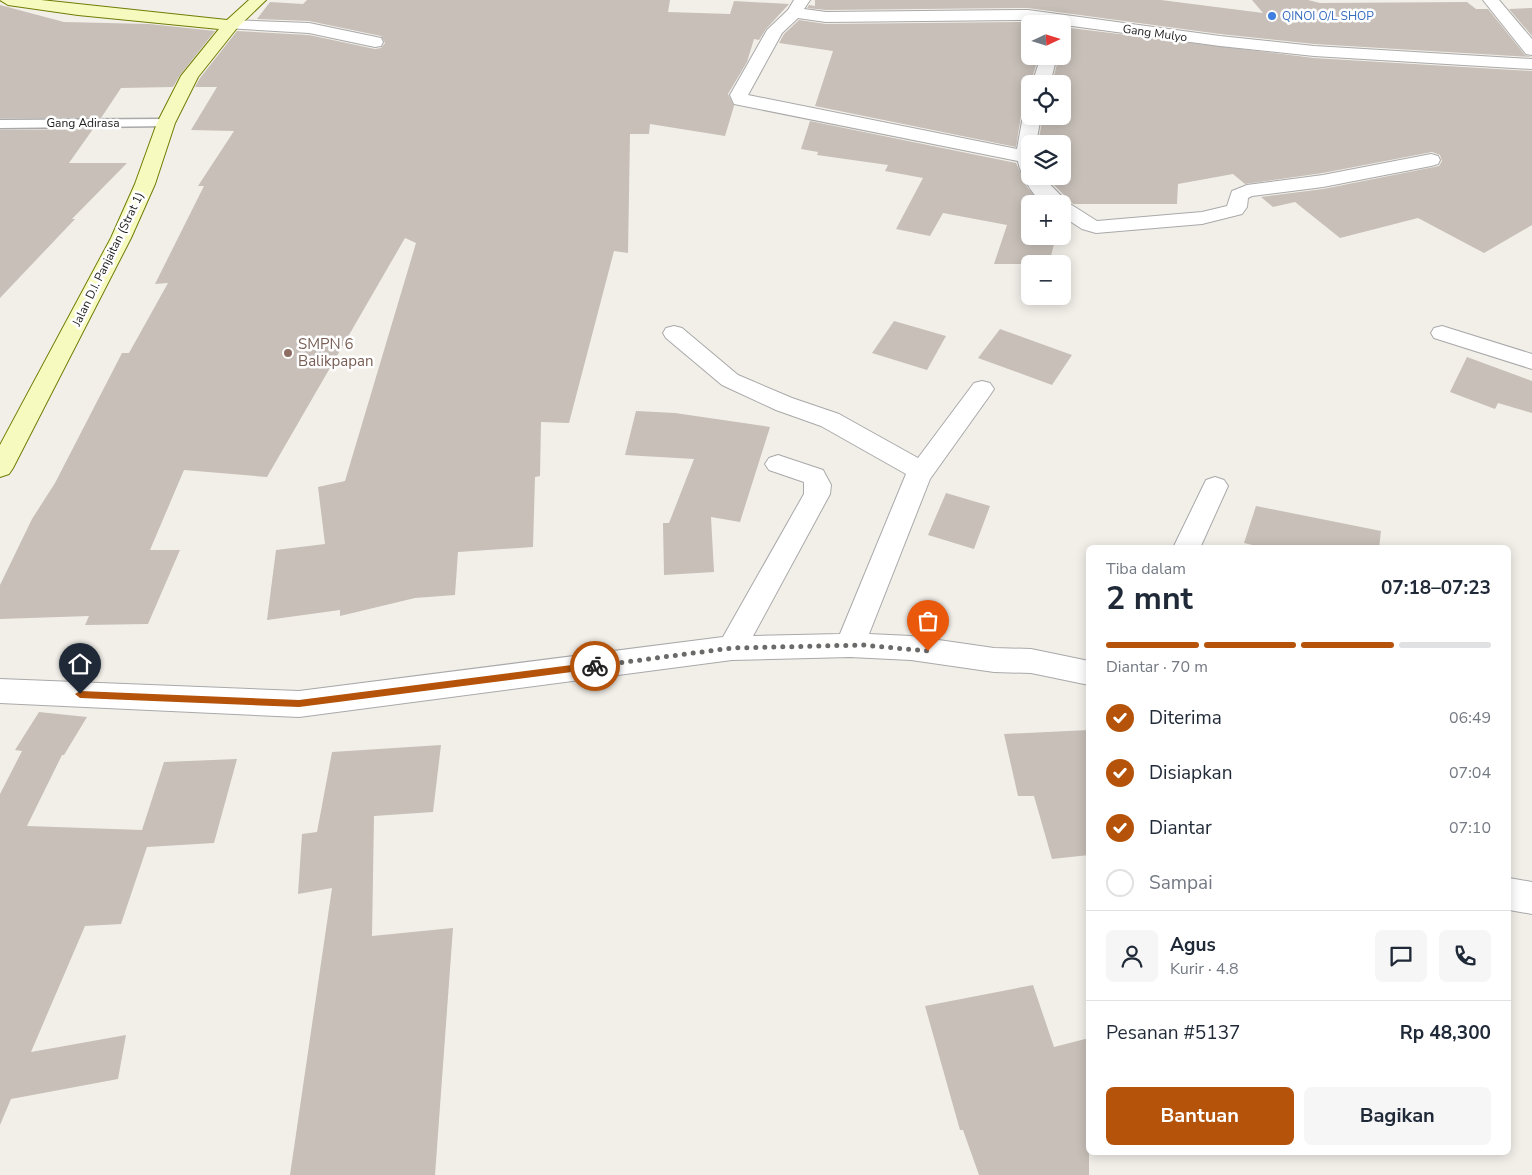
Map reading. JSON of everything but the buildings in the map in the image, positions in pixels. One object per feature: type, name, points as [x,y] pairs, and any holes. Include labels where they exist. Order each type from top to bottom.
[{"type":"street","points":[[8,0],[78,10],[231,25],[309,28],[375,42]]},
{"type":"street","name":"Jalan D.I. Panjaitan (Strat 1)","points":[[0,468],[121,238],[145,184],[166,123],[190,76],[231,25],[258,0]]},
{"type":"street","points":[[1491,0],[1532,50]]},
{"type":"street","points":[[798,7],[775,30],[739,95],[740,100],[1021,156]]},
{"type":"street","name":"Gang Mulyo","points":[[798,7],[826,18],[1021,15]]},
{"type":"street","name":"Gang Mulyo","points":[[1071,27],[1314,51],[1532,64]]},
{"type":"street","points":[[1071,213],[1089,225],[1096,227],[1212,217],[1235,210],[1239,195],[1247,191],[1323,181],[1431,160]]},
{"type":"street","points":[[1037,185],[1046,195]]},
{"type":"street","points":[[674,333],[730,380],[784,404],[830,420],[922,472]]},
{"type":"street","points":[[1442,333],[1532,362]]},
{"type":"street","points":[[850,645],[918,476],[982,389]]},
{"type":"street","points":[[732,648],[817,494],[818,485],[814,476],[778,464]]},
{"type":"street","points":[[1187,545],[1215,486]]},
{"type":"street","points":[[0,691],[299,704],[732,648],[850,645],[911,648],[994,660],[1031,661],[1086,673]]},
{"type":"street","points":[[1511,894],[1532,898]]},
{"type":"lane","name":"Gang Adirasa","points":[[0,124],[166,123]]},
{"type":"way so far","points":[[595,666],[732,648],[863,645],[928,651]]},
{"type":"place","name":"QINOI O/L SHOP","points":[[1272,16]]},
{"type":"place","name":"SMPN 6 Balikpapan","points":[[288,353]]},
{"type":"route","points":[[80,694],[299,704],[595,666]]}]
